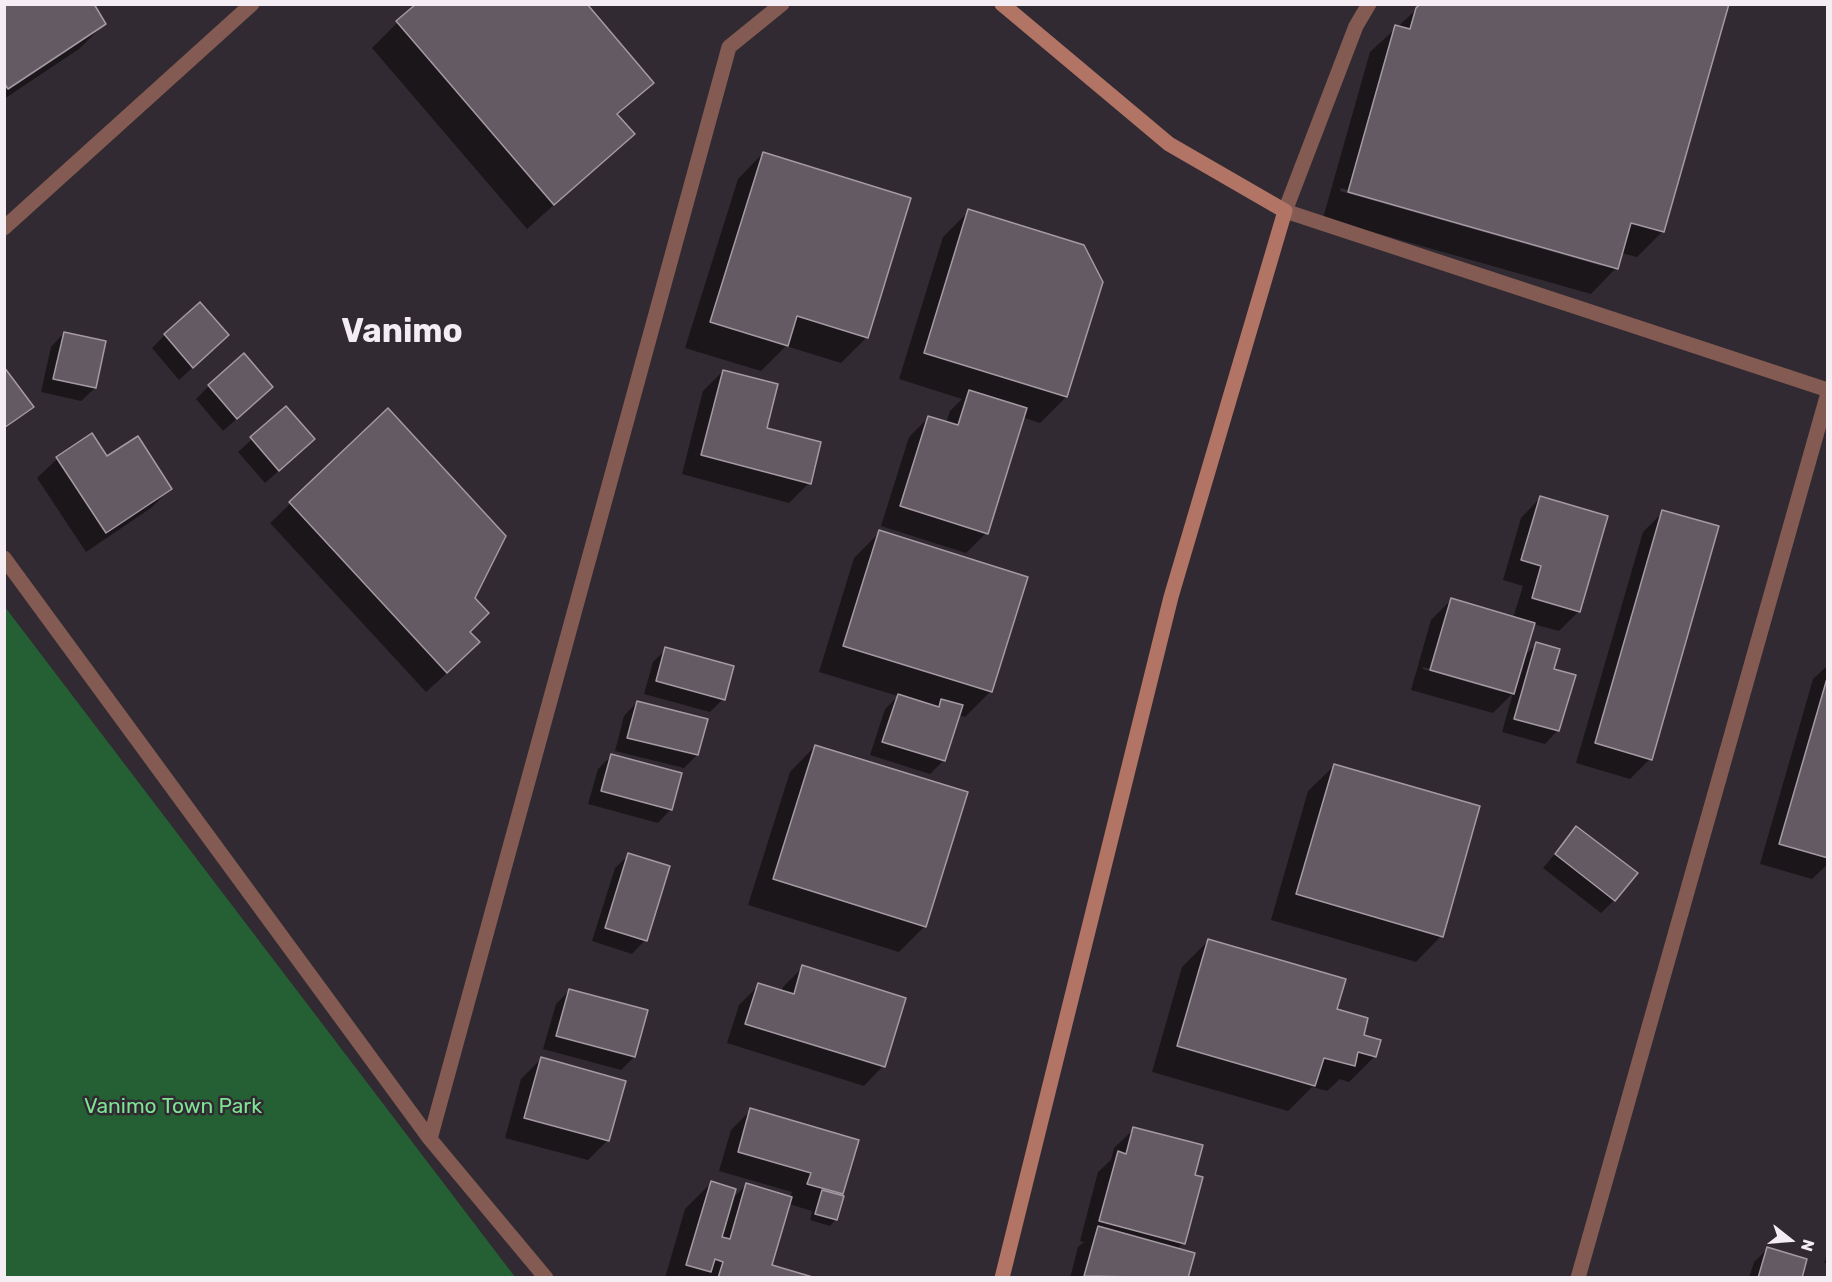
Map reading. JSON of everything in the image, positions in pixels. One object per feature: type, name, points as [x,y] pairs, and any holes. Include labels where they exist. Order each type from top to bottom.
[{"type":"street","points":[[4,228],[252,4]]},
{"type":"street","points":[[430,1139],[729,47],[782,4]]},
{"type":"street","points":[[1002,4],[1168,144],[1285,211],[1827,391],[1578,1278]]},
{"type":"street","points":[[1002,1278],[1172,597],[1285,211],[1356,26],[1369,4]]},
{"type":"street","points":[[4,558],[430,1139],[546,1278]]},
{"type":"green space","name":"Vanimo Town Park","points":[[5,607],[515,1277],[5,1277]]},
{"type":"building","points":[[4,4],[94,4],[106,24],[8,89],[4,83]]},
{"type":"building","points":[[416,4],[587,4],[654,83],[617,114],[635,134],[554,205],[396,21]]},
{"type":"building","points":[[1420,4],[1729,4],[1664,232],[1631,223],[1618,269],[1348,192],[1395,25],[1410,29],[1416,8]]},
{"type":"building","points":[[763,152],[911,198],[868,338],[797,316],[788,346],[710,322]]},
{"type":"building","points":[[968,209],[1084,245],[1103,282],[1067,397],[924,353]]},
{"type":"building","points":[[200,302],[229,335],[193,368],[164,334]]},
{"type":"building","points":[[64,332],[106,341],[96,388],[53,379]]},
{"type":"building","points":[[244,353],[273,387],[237,419],[208,385]]},
{"type":"building","points":[[4,367],[34,407],[4,428]]},
{"type":"building","points":[[723,370],[778,384],[767,428],[821,442],[811,484],[701,455]]},
{"type":"building","points":[[969,390],[1027,408],[988,534],[900,506],[928,416],[958,425]]},
{"type":"building","points":[[286,406],[315,439],[279,471],[250,437]]},
{"type":"building","points":[[388,408],[506,536],[475,598],[489,613],[470,632],[480,642],[447,673],[289,502]]},
{"type":"building","points":[[92,433],[107,456],[138,436],[172,489],[106,533],[56,457]]},
{"type":"building","points":[[1540,496],[1608,516],[1580,612],[1532,598],[1541,566],[1521,560]]},
{"type":"building","points":[[1662,510],[1719,526],[1652,760],[1595,743]]},
{"type":"building","points":[[879,530],[1028,577],[992,692],[843,646]]},
{"type":"building","points":[[1451,598],[1535,623],[1514,694],[1430,670]]},
{"type":"building","points":[[1536,642],[1560,649],[1554,669],[1576,675],[1559,731],[1514,719]]},
{"type":"building","points":[[665,647],[734,666],[725,700],[656,681]]},
{"type":"building","points":[[1828,675],[1828,858],[1779,844]]},
{"type":"building","points":[[898,694],[939,707],[941,699],[963,705],[945,761],[882,742]]},
{"type":"building","points":[[637,701],[708,719],[698,755],[627,738]]},
{"type":"building","points":[[815,745],[968,792],[926,927],[773,879]]},
{"type":"building","points":[[611,754],[682,773],[672,810],[601,791]]},
{"type":"building","points":[[1334,764],[1480,806],[1443,937],[1296,894]]},
{"type":"building","points":[[1576,826],[1638,873],[1615,901],[1555,854]]},
{"type":"building","points":[[628,853],[670,866],[647,941],[605,928]]},
{"type":"building","points":[[1208,939],[1346,979],[1337,1009],[1368,1018],[1364,1035],[1381,1040],[1376,1057],[1358,1052],[1355,1066],[1324,1058],[1315,1086],[1177,1046]]},
{"type":"building","points":[[802,965],[906,998],[885,1067],[745,1024],[758,983],[794,994]]},
{"type":"building","points":[[569,989],[648,1010],[635,1057],[556,1036]]},
{"type":"building","points":[[541,1057],[626,1081],[609,1141],[524,1118]]},
{"type":"building","points":[[750,1108],[859,1140],[843,1194],[807,1184],[811,1173],[738,1152]]},
{"type":"building","points":[[1133,1127],[1203,1145],[1195,1175],[1203,1177],[1185,1244],[1099,1221],[1118,1151],[1126,1154]]},
{"type":"building","points":[[711,1181],[736,1189],[722,1237],[730,1239],[746,1183],[792,1197],[772,1265],[816,1278],[718,1278],[723,1262],[715,1259],[711,1272],[686,1265]]},
{"type":"building","points":[[822,1190],[844,1196],[837,1220],[815,1214]]},
{"type":"building","points":[[1098,1226],[1195,1253],[1188,1278],[1084,1276]]},
{"type":"building","points":[[1767,1247],[1807,1259],[1802,1278],[1758,1278]]},
{"type":"district","name":"Vanimo","points":[[402,332]]}]
